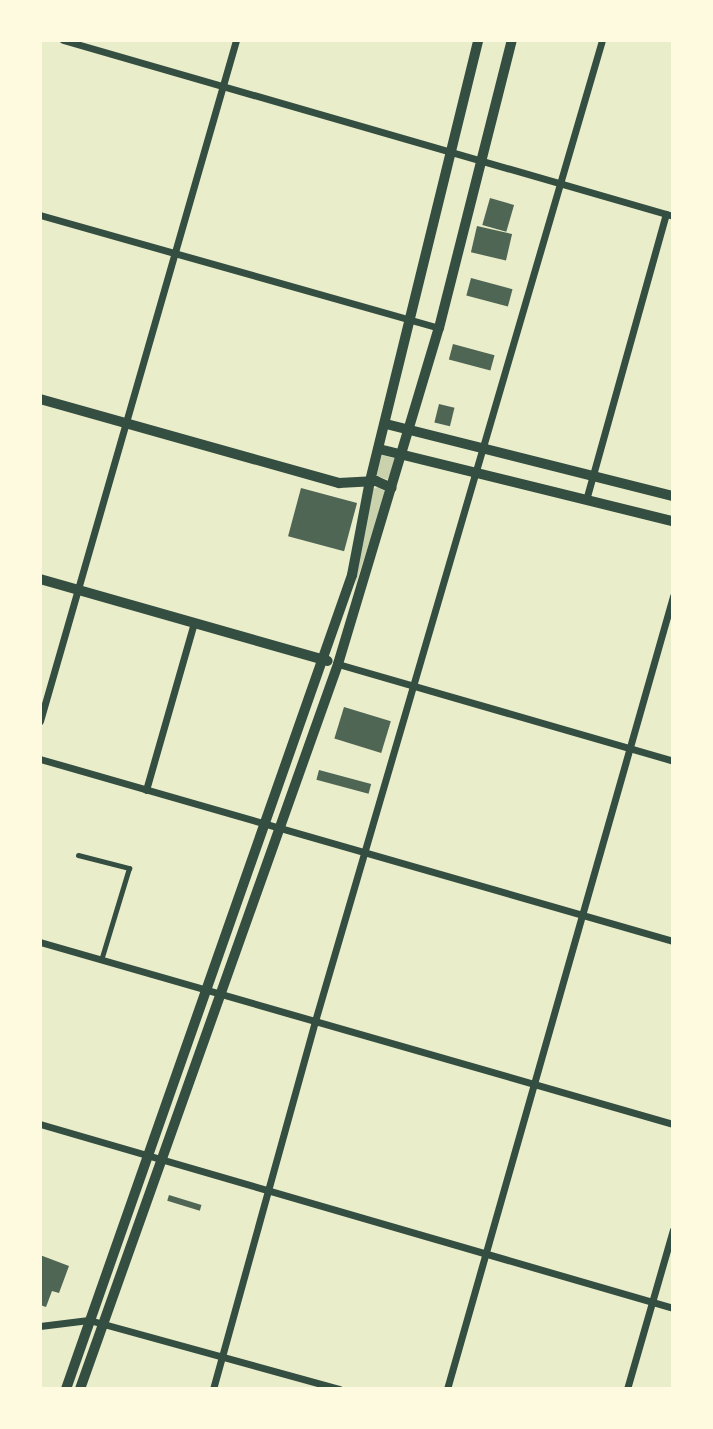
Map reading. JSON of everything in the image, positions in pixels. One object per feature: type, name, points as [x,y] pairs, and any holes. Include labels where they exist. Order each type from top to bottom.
[{"type":"main road","points":[[66,1389],[205,990],[325,660],[352,575],[370,481],[413,322],[478,40]]},
{"type":"main road","points":[[80,1389],[158,1158],[338,664],[439,328],[484,163],[512,40]]},
{"type":"main road","points":[[40,399],[339,483],[370,481],[392,488]]},
{"type":"main road","points":[[386,424],[673,496]]},
{"type":"main road","points":[[379,449],[673,521]]},
{"type":"main road","points":[[40,579],[338,664]]},
{"type":"street","points":[[63,40],[669,215],[586,500]]},
{"type":"street","points":[[40,721],[236,40]]},
{"type":"street","points":[[213,1389],[315,1021],[602,40]]},
{"type":"street","points":[[40,215],[439,328]]},
{"type":"street","points":[[447,1389],[673,596]]},
{"type":"street","points":[[146,790],[194,623]]},
{"type":"street","points":[[338,664],[673,761]]},
{"type":"street","points":[[40,759],[673,941]]},
{"type":"street","points":[[78,855],[129,868],[101,960]]},
{"type":"street","points":[[40,942],[673,1124]]},
{"type":"street","points":[[40,1124],[673,1308]]},
{"type":"street","points":[[627,1389],[673,1230]]},
{"type":"street","points":[[40,1326],[89,1320],[340,1389]]},
{"type":"green space","points":[[382,455],[397,459],[392,480],[376,476]]},
{"type":"green space","points":[[378,487],[386,492],[355,586],[371,490]]},
{"type":"building","points":[[490,198],[514,205],[506,232],[482,225]]},
{"type":"building","points":[[477,226],[512,234],[506,260],[471,252]]},
{"type":"building","points":[[471,278],[513,289],[508,307],[466,295]]},
{"type":"building","points":[[453,344],[495,355],[490,371],[449,359]]},
{"type":"building","points":[[439,404],[455,408],[450,426],[434,422]]},
{"type":"building","points":[[301,488],[357,503],[344,551],[288,536]]},
{"type":"building","points":[[344,707],[391,721],[381,753],[334,739]]},
{"type":"building","points":[[319,770],[371,784],[369,794],[316,780]]},
{"type":"building","points":[[169,1195],[202,1205],[200,1211],[167,1201]]},
{"type":"building","points":[[40,1255],[69,1266],[59,1293],[52,1291],[46,1307],[40,1305]]}]
